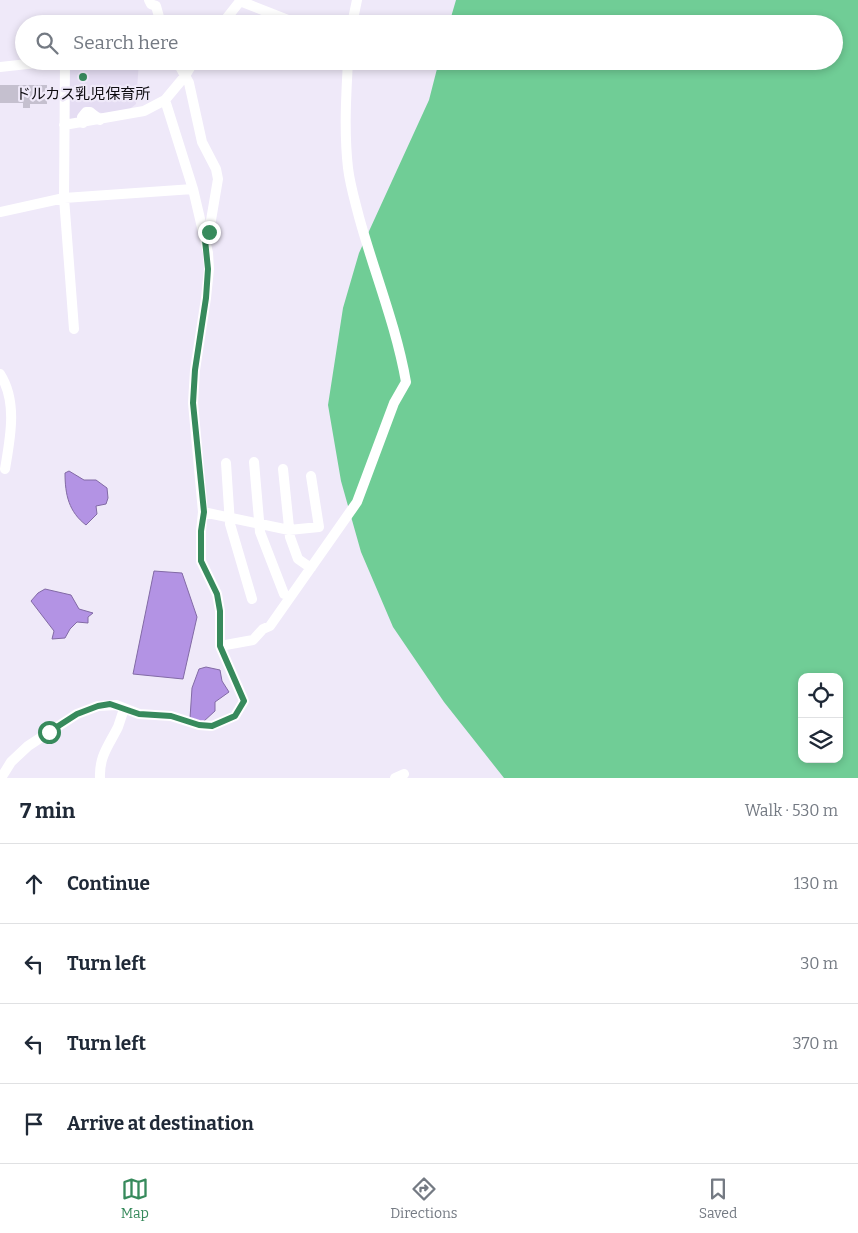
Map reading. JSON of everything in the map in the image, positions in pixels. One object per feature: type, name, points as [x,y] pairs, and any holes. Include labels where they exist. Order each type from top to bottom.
[{"type":"street","points":[[149,0],[151,4],[156,6],[158,15]]},
{"type":"street","points":[[229,15],[240,0],[276,15]]},
{"type":"street","points":[[354,15],[357,0]]},
{"type":"street","points":[[0,67],[15,65]]},
{"type":"street","points":[[65,70],[64,198],[74,329]]},
{"type":"street","points":[[182,70],[189,83],[195,103],[197,124],[202,142],[216,169],[218,179],[209,232],[205,240]]},
{"type":"street","points":[[64,125],[144,111],[165,100],[189,70]]},
{"type":"street","points":[[220,646],[253,640],[263,629],[270,626],[358,502],[394,403],[406,382],[400,347],[367,245],[348,168],[345,105],[347,70]]},
{"type":"street","points":[[2,778],[11,762],[28,746],[77,714],[98,706],[110,704],[139,714],[171,716],[199,725],[212,726],[235,716],[244,701],[220,646],[220,611],[217,594],[201,561],[201,531],[204,512],[193,403],[195,370],[206,298],[208,269],[205,240],[193,189],[165,100]]},
{"type":"street","points":[[0,212],[64,198],[193,189]]},
{"type":"street","points":[[0,374],[7,392],[12,416],[5,469]]},
{"type":"street","points":[[254,462],[260,532],[284,594]]},
{"type":"street","points":[[226,463],[230,524],[252,599]]},
{"type":"street","points":[[283,469],[290,537],[298,559],[311,568]]},
{"type":"street","points":[[204,512],[289,530],[319,527],[311,476]]},
{"type":"street","points":[[100,778],[102,759],[108,743],[118,727],[124,709]]},
{"type":"shaded area","points":[[68,70],[138,70],[136,104],[127,111],[105,114],[88,109],[80,120],[68,122]]},
{"type":"shaded area","points":[[69,471],[84,480],[96,480],[107,488],[108,498],[106,504],[96,506],[97,514],[86,525],[72,509],[67,496],[65,473]]},
{"type":"shaded area","points":[[154,571],[182,573],[197,617],[183,679],[133,674]]},
{"type":"shaded area","points":[[45,589],[71,595],[79,609],[93,613],[88,617],[88,623],[77,622],[65,638],[52,639],[54,631],[31,601],[38,593]]},
{"type":"shaded area","points":[[206,667],[220,670],[222,681],[229,692],[215,702],[215,711],[203,722],[190,718],[192,688],[199,669]]},
{"type":"green space","points":[[456,0],[858,0],[858,778],[504,778],[444,702],[393,627],[361,552],[341,481],[328,405],[343,308],[359,253],[429,100],[437,70],[843,70],[843,15],[452,15]]},
{"type":"building","points":[[0,85],[47,85],[47,104],[30,104],[30,108],[23,108],[23,103],[0,103]]},
{"type":"place","name":"ドルカス乳児保育所","points":[[83,77]]},
{"type":"route","points":[[49,732],[77,714],[98,706],[110,704],[139,714],[171,716],[199,725],[212,726],[235,716],[244,701],[220,646],[220,611],[217,594],[201,561],[201,531],[204,512],[193,403],[195,370],[206,298],[208,253],[205,240],[209,232]]}]
